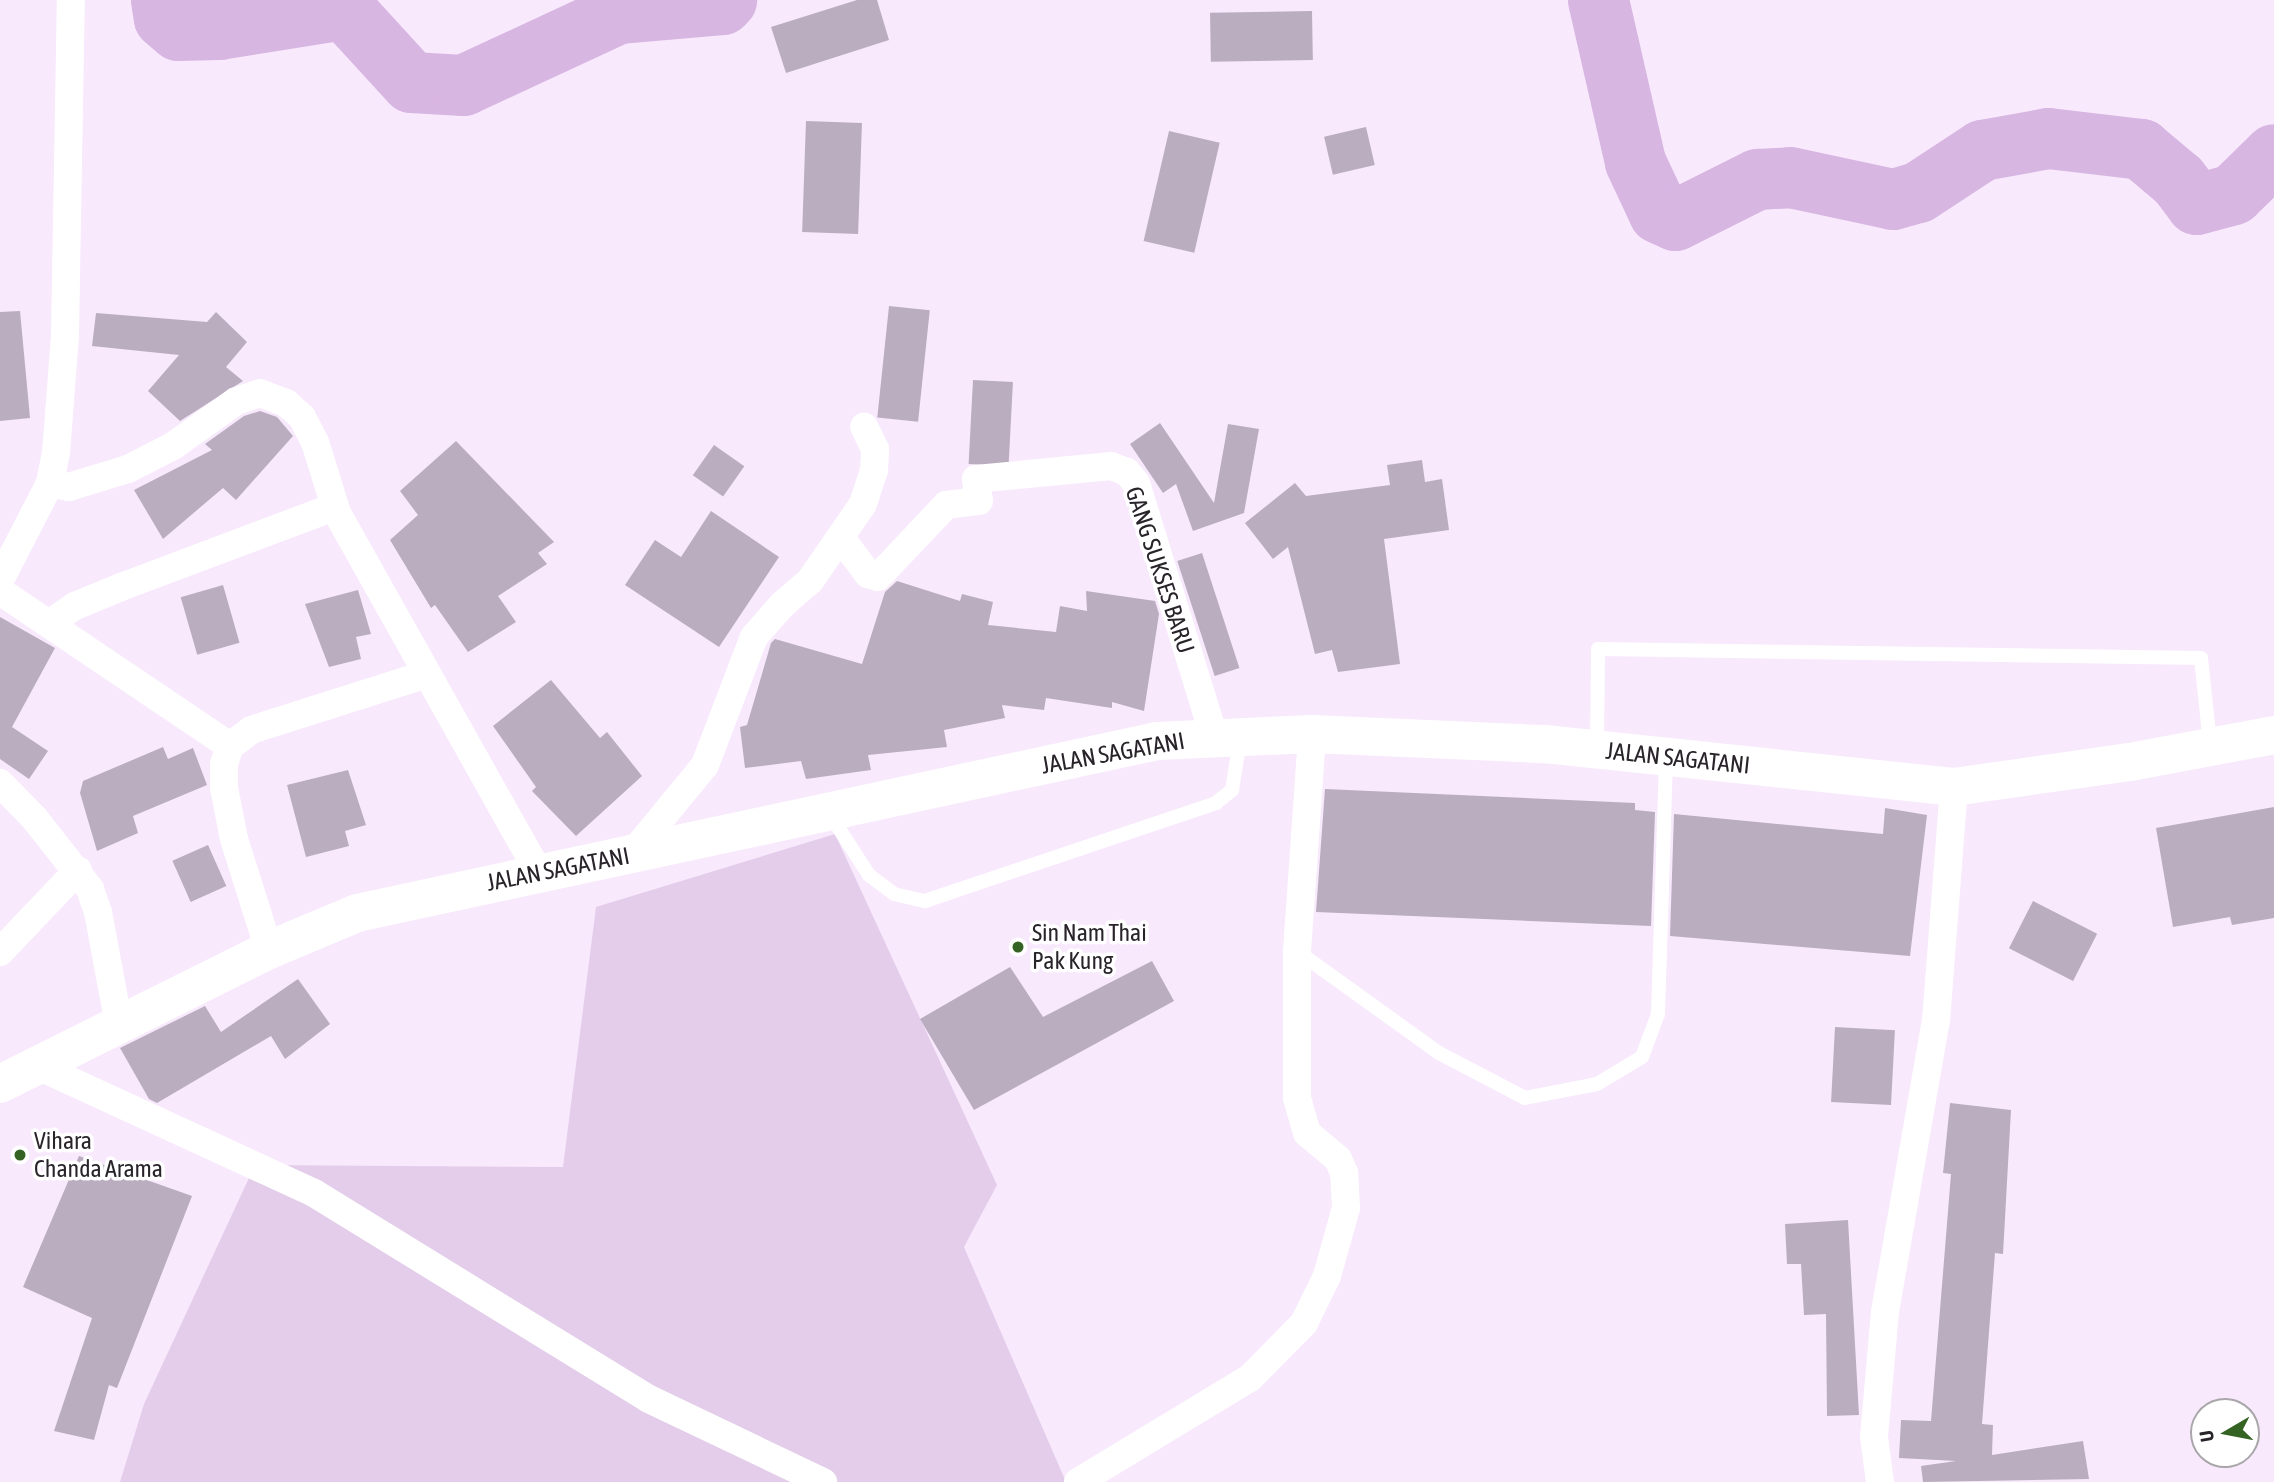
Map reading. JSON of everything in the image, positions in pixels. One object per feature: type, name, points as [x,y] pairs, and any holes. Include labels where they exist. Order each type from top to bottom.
[{"type":"street","points":[[0,580],[50,483],[65,335],[71,0]]},
{"type":"street","points":[[50,483],[69,487],[128,469],[173,446],[236,401],[260,393],[286,403],[302,417],[315,442],[334,507],[424,675],[538,871]]},
{"type":"street","points":[[632,854],[705,765],[754,637],[782,605],[810,582],[863,504],[874,470],[875,449],[864,426]]},
{"type":"street","name":"GANG SUKSES BARU","points":[[841,538],[868,574],[878,577],[946,505],[979,501],[976,479],[1111,466],[1127,472],[1136,483],[1227,736]]},
{"type":"street","points":[[49,624],[75,606],[121,587],[334,507]]},
{"type":"street","points":[[0,591],[230,746]]},
{"type":"street","points":[[269,950],[234,839],[225,788],[224,764],[230,746],[251,730],[424,675]]},
{"type":"street","points":[[1078,1482],[1250,1378],[1304,1323],[1327,1276],[1346,1208],[1346,1188],[1338,1160],[1307,1133],[1298,1109],[1297,951],[1312,734]]},
{"type":"street","name":"JALAN SAGATANI","points":[[0,1084],[269,950],[357,913],[538,871],[632,854],[1157,741],[1312,734],[1597,749],[1954,787],[2274,736]]},
{"type":"street","points":[[0,783],[78,870],[98,912],[119,1025]]},
{"type":"street","points":[[1880,1482],[1874,1437],[1885,1312],[1936,1021],[1954,787]]},
{"type":"street","points":[[0,952],[78,870]]},
{"type":"street","points":[[38,1066],[314,1193],[649,1399],[814,1480]]},
{"type":"lane","points":[[1597,749],[1598,649],[2201,658],[2210,747]]},
{"type":"lane","points":[[828,811],[848,849],[869,875],[894,894],[925,901],[1216,803],[1232,790],[1227,736]]},
{"type":"lane","points":[[1297,951],[1439,1053],[1525,1098],[1597,1084],[1642,1057],[1658,1014],[1667,756]]},
{"type":"shaded area","points":[[835,834],[997,1185],[964,1247],[1066,1482],[120,1482],[144,1404],[255,1165],[563,1167],[596,907]]},
{"type":"building","points":[[857,0],[877,0],[889,40],[786,73],[771,27]]},
{"type":"building","points":[[1312,11],[1313,60],[1211,62],[1210,13]]},
{"type":"building","points":[[806,121],[862,123],[858,234],[802,232]]},
{"type":"building","points":[[1366,127],[1375,165],[1333,175],[1324,137]]},
{"type":"building","points":[[1169,131],[1220,143],[1194,253],[1144,241]]},
{"type":"building","points":[[889,306],[930,310],[918,422],[877,417]]},
{"type":"building","points":[[20,311],[30,418],[0,421],[0,312]]},
{"type":"building","points":[[216,312],[247,342],[226,367],[243,381],[180,421],[148,391],[179,355],[92,346],[96,313],[207,322]]},
{"type":"building","points":[[973,380],[1013,382],[1009,466],[969,464]]},
{"type":"building","points":[[260,411],[277,417],[293,436],[236,500],[223,488],[163,539],[134,490],[212,450],[205,444],[244,416]]},
{"type":"building","points":[[1160,423],[1214,503],[1228,424],[1259,429],[1244,513],[1193,531],[1176,484],[1163,493],[1130,444]]},
{"type":"building","points":[[456,441],[554,542],[538,553],[547,564],[498,596],[516,622],[468,652],[435,605],[431,608],[390,540],[418,515],[400,491]]},
{"type":"building","points":[[714,445],[744,466],[723,497],[693,475]]},
{"type":"building","points":[[1422,460],[1425,482],[1442,479],[1449,530],[1384,539],[1400,664],[1338,672],[1332,650],[1315,654],[1288,547],[1273,559],[1245,523],[1295,483],[1306,496],[1390,485],[1387,465]]},
{"type":"building","points":[[711,511],[779,557],[719,647],[625,585],[655,540],[681,557]]},
{"type":"building","points":[[1202,553],[1239,668],[1215,676],[1177,561]]},
{"type":"building","points":[[897,581],[960,601],[962,594],[993,602],[988,625],[1056,632],[1060,606],[1087,611],[1086,591],[1155,601],[1159,614],[1144,711],[1112,702],[1112,708],[1046,698],[1044,710],[1002,705],[1005,718],[944,730],[947,747],[868,755],[871,770],[806,779],[801,761],[745,768],[740,727],[747,725],[771,643],[775,639],[862,664],[885,592]]},
{"type":"building","points":[[223,585],[240,643],[197,655],[181,597]]},
{"type":"building","points":[[358,590],[371,634],[356,637],[361,659],[329,667],[305,604]]},
{"type":"building","points":[[0,617],[55,648],[12,727],[48,751],[29,779],[0,759]]},
{"type":"building","points":[[551,680],[600,738],[607,732],[642,776],[576,836],[532,791],[536,787],[493,726]]},
{"type":"building","points":[[163,747],[168,759],[193,748],[207,785],[133,816],[138,833],[97,851],[80,793],[83,781]]},
{"type":"building","points":[[348,770],[366,825],[345,831],[349,846],[306,857],[287,785]]},
{"type":"building","points":[[1325,789],[1635,803],[1635,810],[1655,812],[1651,926],[1316,912]]},
{"type":"building","points":[[2274,807],[2274,918],[2232,925],[2230,917],[2173,927],[2156,828]]},
{"type":"building","points":[[1885,808],[1927,815],[1910,956],[1670,936],[1674,814],[1883,834]]},
{"type":"building","points":[[208,845],[226,886],[191,902],[172,861]]},
{"type":"building","points":[[2033,901],[2097,934],[2073,981],[2009,948]]},
{"type":"building","points":[[1152,961],[1174,1001],[974,1110],[920,1019],[1010,967],[1043,1017]]},
{"type":"building","points":[[298,979],[330,1024],[285,1059],[271,1036],[157,1103],[149,1099],[120,1048],[205,1006],[221,1032]]},
{"type":"building","points":[[1835,1027],[1895,1030],[1891,1105],[1831,1102]]},
{"type":"building","points":[[1950,1103],[2011,1110],[2003,1254],[1995,1253],[1982,1424],[1993,1425],[1992,1455],[2083,1441],[2089,1479],[1923,1482],[1921,1466],[1956,1461],[1899,1458],[1901,1420],[1931,1421],[1951,1174],[1943,1173]]},
{"type":"building","points":[[79,1156],[192,1196],[117,1388],[109,1385],[94,1440],[54,1431],[92,1318],[23,1287]]},
{"type":"building","points":[[1848,1220],[1859,1415],[1827,1416],[1826,1314],[1804,1315],[1801,1264],[1787,1264],[1785,1224]]},
{"type":"waterway","points":[[161,0],[164,18],[178,30],[219,29],[344,9],[411,82],[463,85],[618,13],[722,4],[726,0]]},
{"type":"waterway","points":[[1598,0],[1635,162],[1659,213],[1675,220],[1757,179],[1790,177],[1893,199],[1918,192],[1982,150],[2048,138],[2141,149],[2178,180],[2196,204],[2233,194],[2274,154]]},
{"type":"place","name":"Sin Nam Thai Pak Kung","points":[[1018,947]]},
{"type":"place","name":"Vihara Chanda Arama","points":[[20,1155]]}]
